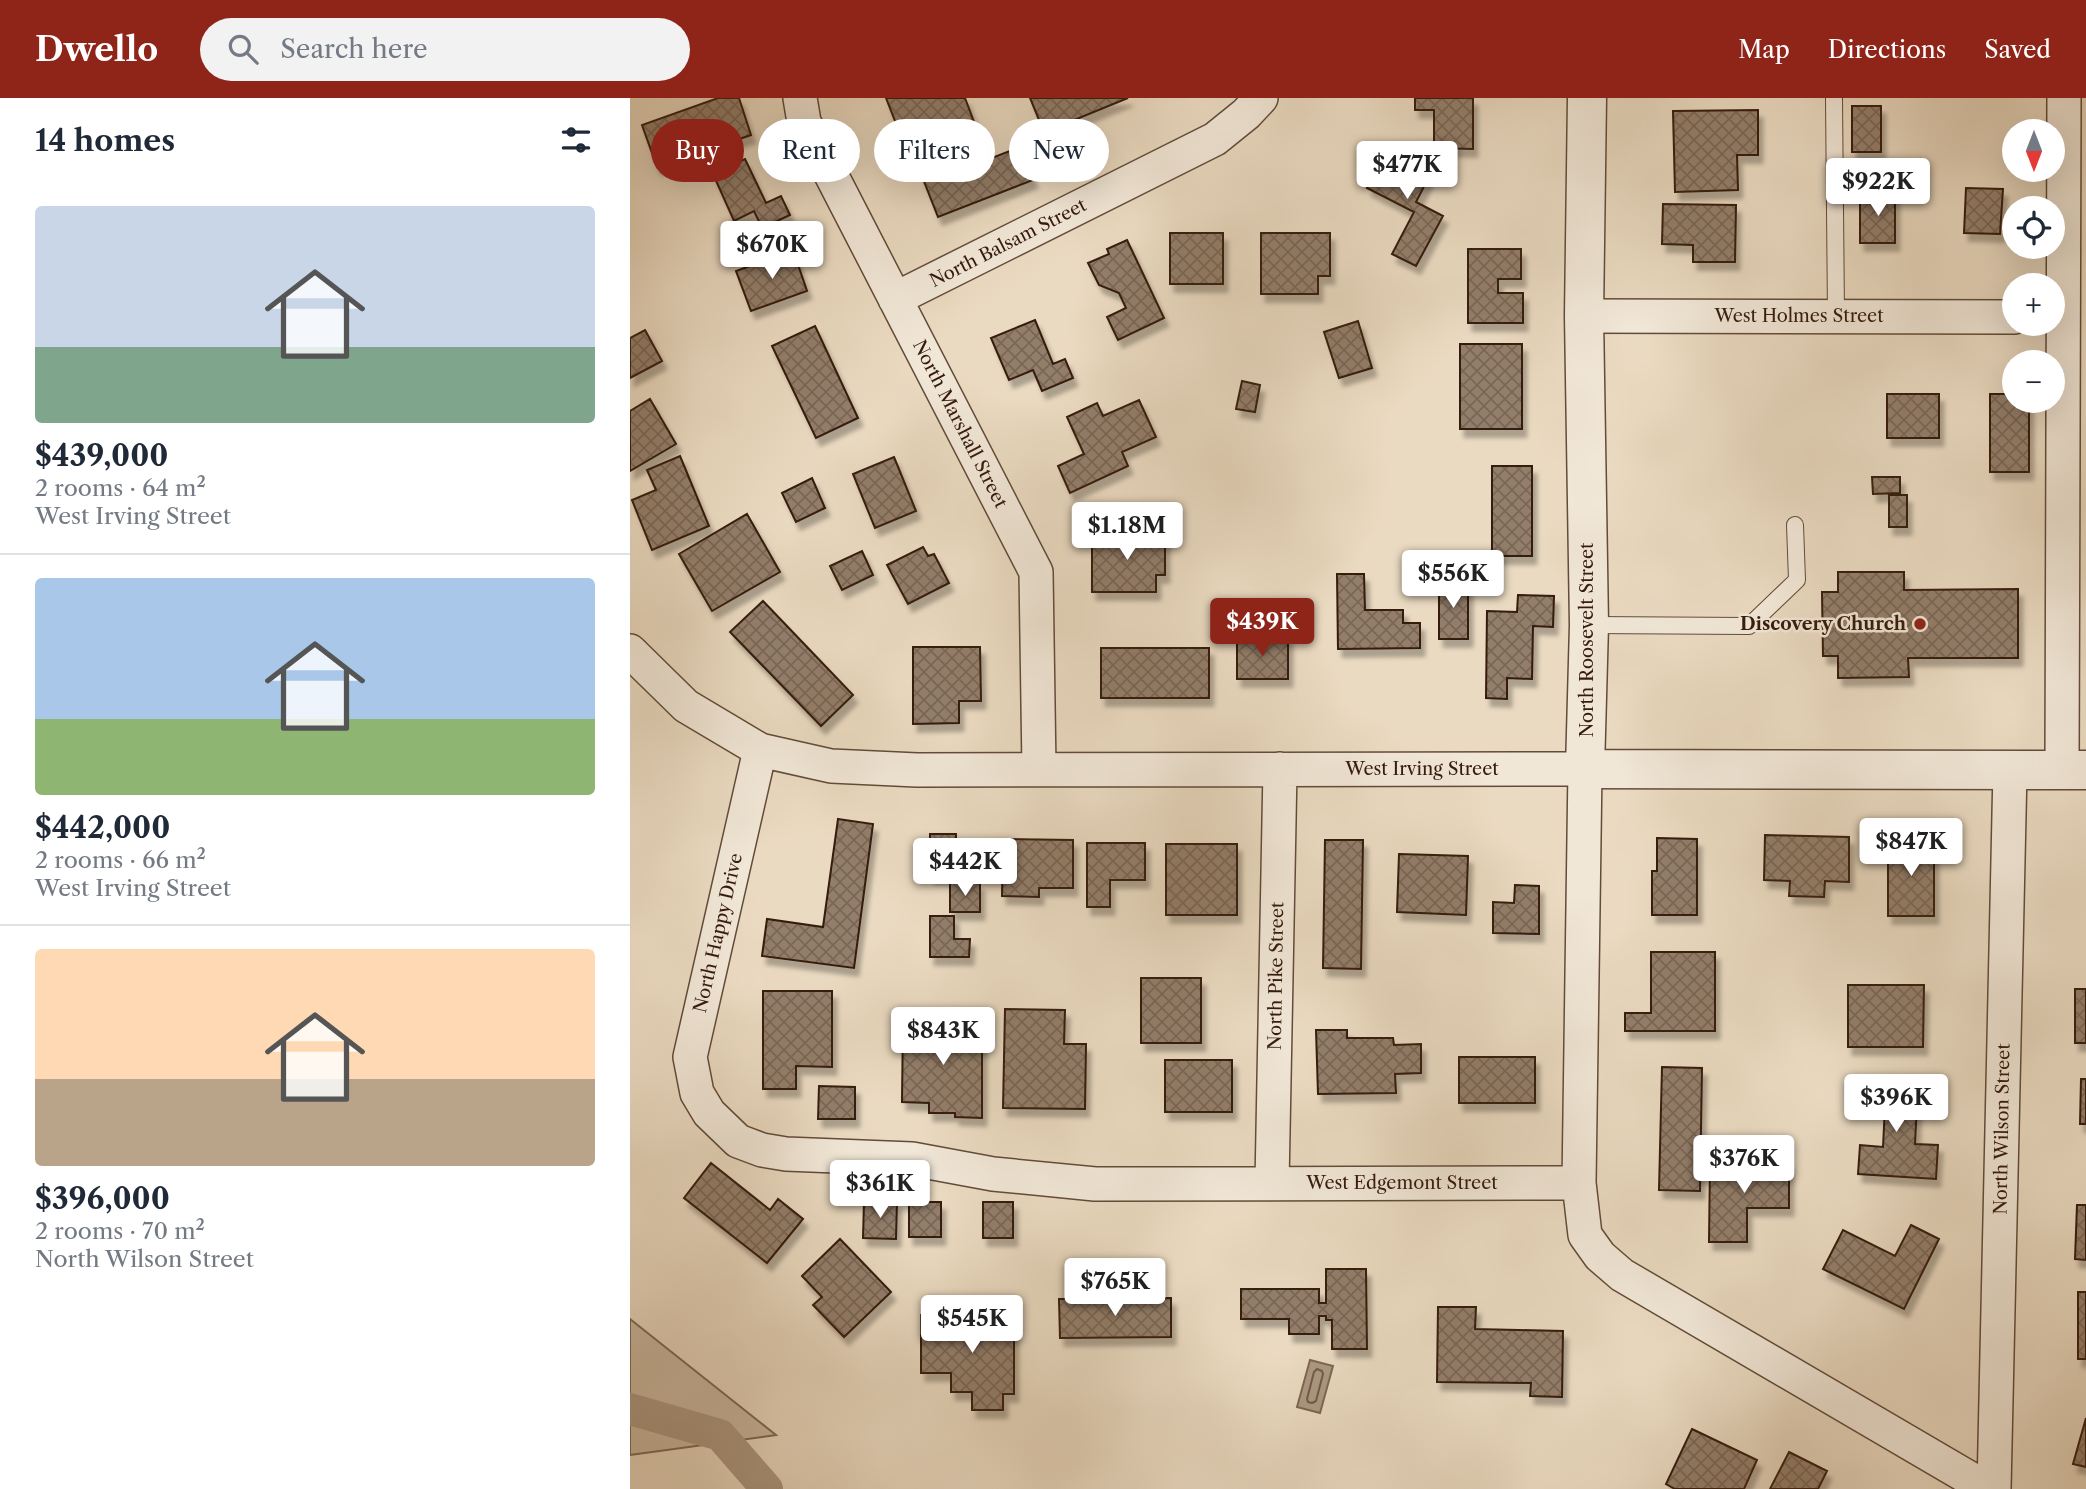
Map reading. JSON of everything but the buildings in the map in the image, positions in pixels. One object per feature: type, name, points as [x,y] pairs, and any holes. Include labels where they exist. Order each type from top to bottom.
[{"type":"street","name":"North Marshall Street","points":[[800,98],[804,122],[1036,572],[1039,769]]},
{"type":"street","name":"North Balsam Street","points":[[895,299],[1215,139],[1261,98]]},
{"type":"street","name":"North Roosevelt Street","points":[[1579,1183],[1589,625],[1584,316],[1587,98]]},
{"type":"street","points":[[2064,98],[2068,541],[2074,770]]},
{"type":"street","name":"West Holmes Street","points":[[1584,316],[2002,317]]},
{"type":"street","name":"West Irving Street","points":[[630,651],[686,706],[760,750],[831,766],[917,770],[2074,770]]},
{"type":"street","name":"North Happy Drive","points":[[709,1113],[696,1093],[690,1057],[760,750]]},
{"type":"street","name":"North Pike Street","points":[[1272,1183],[1280,769]]},
{"type":"street","name":"North Wilson Street","points":[[1994,1489],[2010,770]]},
{"type":"street","name":"West Edgemont Street","points":[[709,1113],[738,1140],[762,1150],[786,1154],[912,1159],[993,1174],[1095,1184],[1579,1183]]},
{"type":"street","points":[[1579,1183],[1585,1235],[1600,1256],[1622,1275],[1988,1489]]},
{"type":"lane","points":[[1834,98],[1836,316]]},
{"type":"lane","points":[[1589,625],[1749,626],[1797,580],[1795,525]]},
{"type":"shaded area","points":[[630,1319],[776,1435],[630,1455]]},
{"type":"water","points":[[1310,1360],[1333,1366],[1320,1413],[1297,1407]]},
{"type":"waterway","points":[[630,1409],[720,1435],[767,1489]]},
{"type":"place","name":"Discovery Church","points":[[1920,624]]}]
